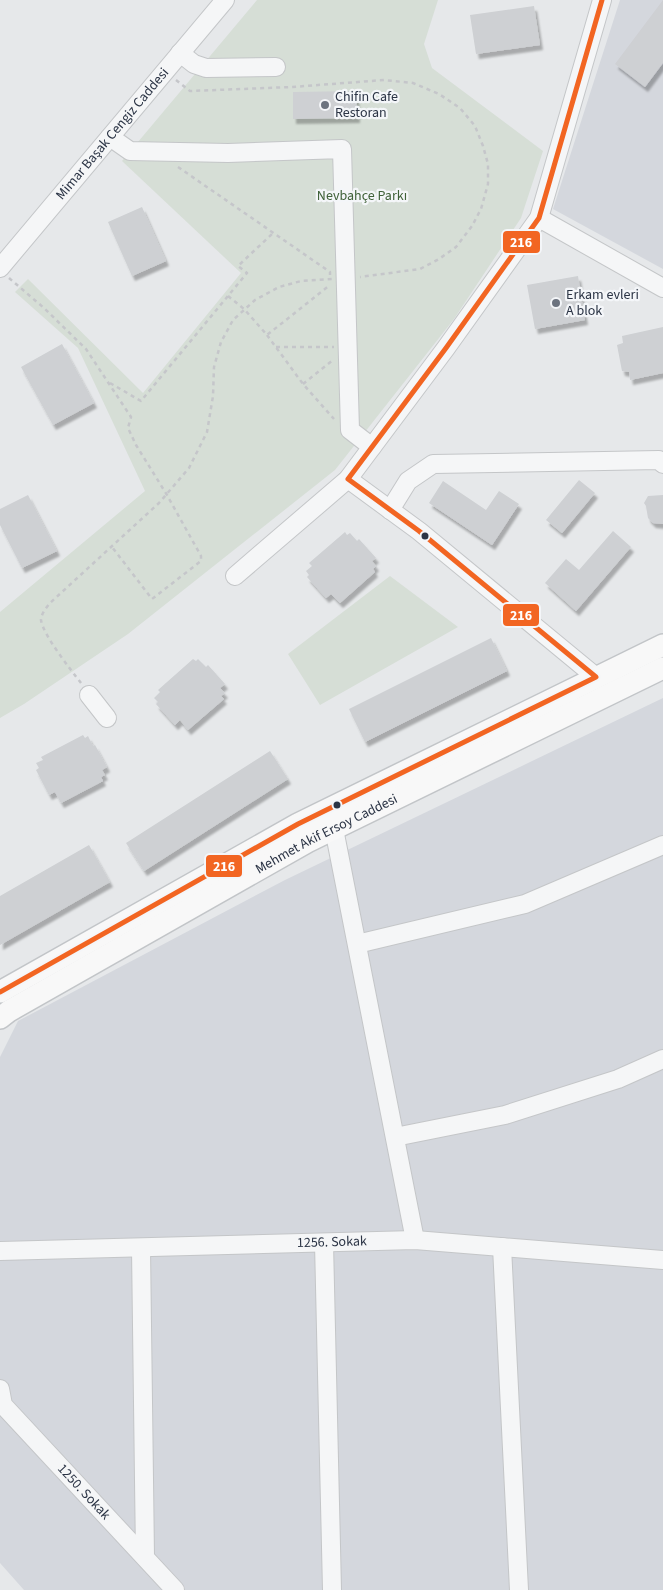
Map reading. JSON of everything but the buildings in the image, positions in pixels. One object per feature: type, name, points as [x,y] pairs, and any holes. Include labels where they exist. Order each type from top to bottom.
[{"type":"main road","name":"Mehmet Akif Ersoy Caddesi","points":[[0,1018],[307,842],[601,686],[663,645]]},
{"type":"main road","name":"Mehmet Akif Ersoy Caddesi","points":[[0,992],[298,824],[601,686],[663,668]]},
{"type":"street","name":"Mimar Başak Cengiz Caddesi","points":[[4,273],[110,137],[225,0]]},
{"type":"street","points":[[235,576],[348,479],[539,218],[602,0]]},
{"type":"street","points":[[180,53],[194,64],[206,68],[276,67]]},
{"type":"street","points":[[110,137],[130,151],[228,153],[342,149],[338,279],[348,348],[350,430],[372,447]]},
{"type":"street","points":[[539,218],[663,288]]},
{"type":"street","points":[[390,510],[408,481],[433,464],[662,459]]},
{"type":"street","points":[[348,479],[418,530],[601,686]]},
{"type":"street","points":[[89,695],[107,718]]},
{"type":"street","points":[[334,828],[415,1240]]},
{"type":"street","points":[[357,944],[525,904],[663,844]]},
{"type":"street","points":[[395,1138],[504,1115],[618,1079],[663,1059]]},
{"type":"street","name":"1256. Sokak","points":[[0,1251],[415,1240],[663,1260]]},
{"type":"street","points":[[324,1243],[332,1590]]},
{"type":"street","points":[[502,1247],[519,1590]]},
{"type":"street","points":[[141,1248],[145,1557]]},
{"type":"street","name":"1250. Sokak","points":[[0,1389],[3,1405],[175,1590]]},
{"type":"path","points":[[89,695],[56,650],[43,627],[41,619],[44,611],[50,603],[166,495],[189,468],[207,432],[214,366],[221,342],[233,320],[255,300],[278,287],[302,281],[338,279],[420,269],[456,247],[472,226],[481,209],[488,184],[488,164],[483,146],[474,126],[460,108],[439,94],[413,83],[384,80],[292,87],[190,91],[165,72]]},
{"type":"path","points":[[165,152],[169,161],[338,279]]},
{"type":"path","points":[[108,382],[141,400],[247,273],[238,266],[273,233]]},
{"type":"path","points":[[4,273],[44,308],[86,349],[131,417],[128,428],[136,445],[201,556],[201,561],[152,599],[112,547]]},
{"type":"path","points":[[267,335],[338,279]]},
{"type":"path","points":[[228,296],[244,309],[267,335],[304,384],[341,427],[350,430]]},
{"type":"path","points":[[276,347],[348,348]]},
{"type":"path","points":[[304,384],[348,348]]},
{"type":"shaded area","points":[[620,0],[663,0],[663,269],[553,209]]},
{"type":"shaded area","points":[[663,698],[663,1590],[24,1590],[0,1563],[0,1057],[18,1021],[285,880]]},
{"type":"green space","name":"Nevbahçe Parkı","points":[[257,0],[438,0],[424,44],[432,68],[543,151],[521,218],[454,319],[335,470],[128,634],[0,718],[0,612],[145,491],[78,348],[15,292],[28,279],[143,393],[241,273],[122,161]]},
{"type":"green space","points":[[390,576],[458,627],[320,705],[288,654]]},
{"type":"transit line","name":"216","points":[[0,992],[298,824],[596,677],[419,531],[348,479],[446,348],[539,218],[602,0]]},
{"type":"place","name":"Chifin Cafe Restoran","points":[[325,105]]},
{"type":"place","name":"Erkam evleri A blok","points":[[556,303]]}]
